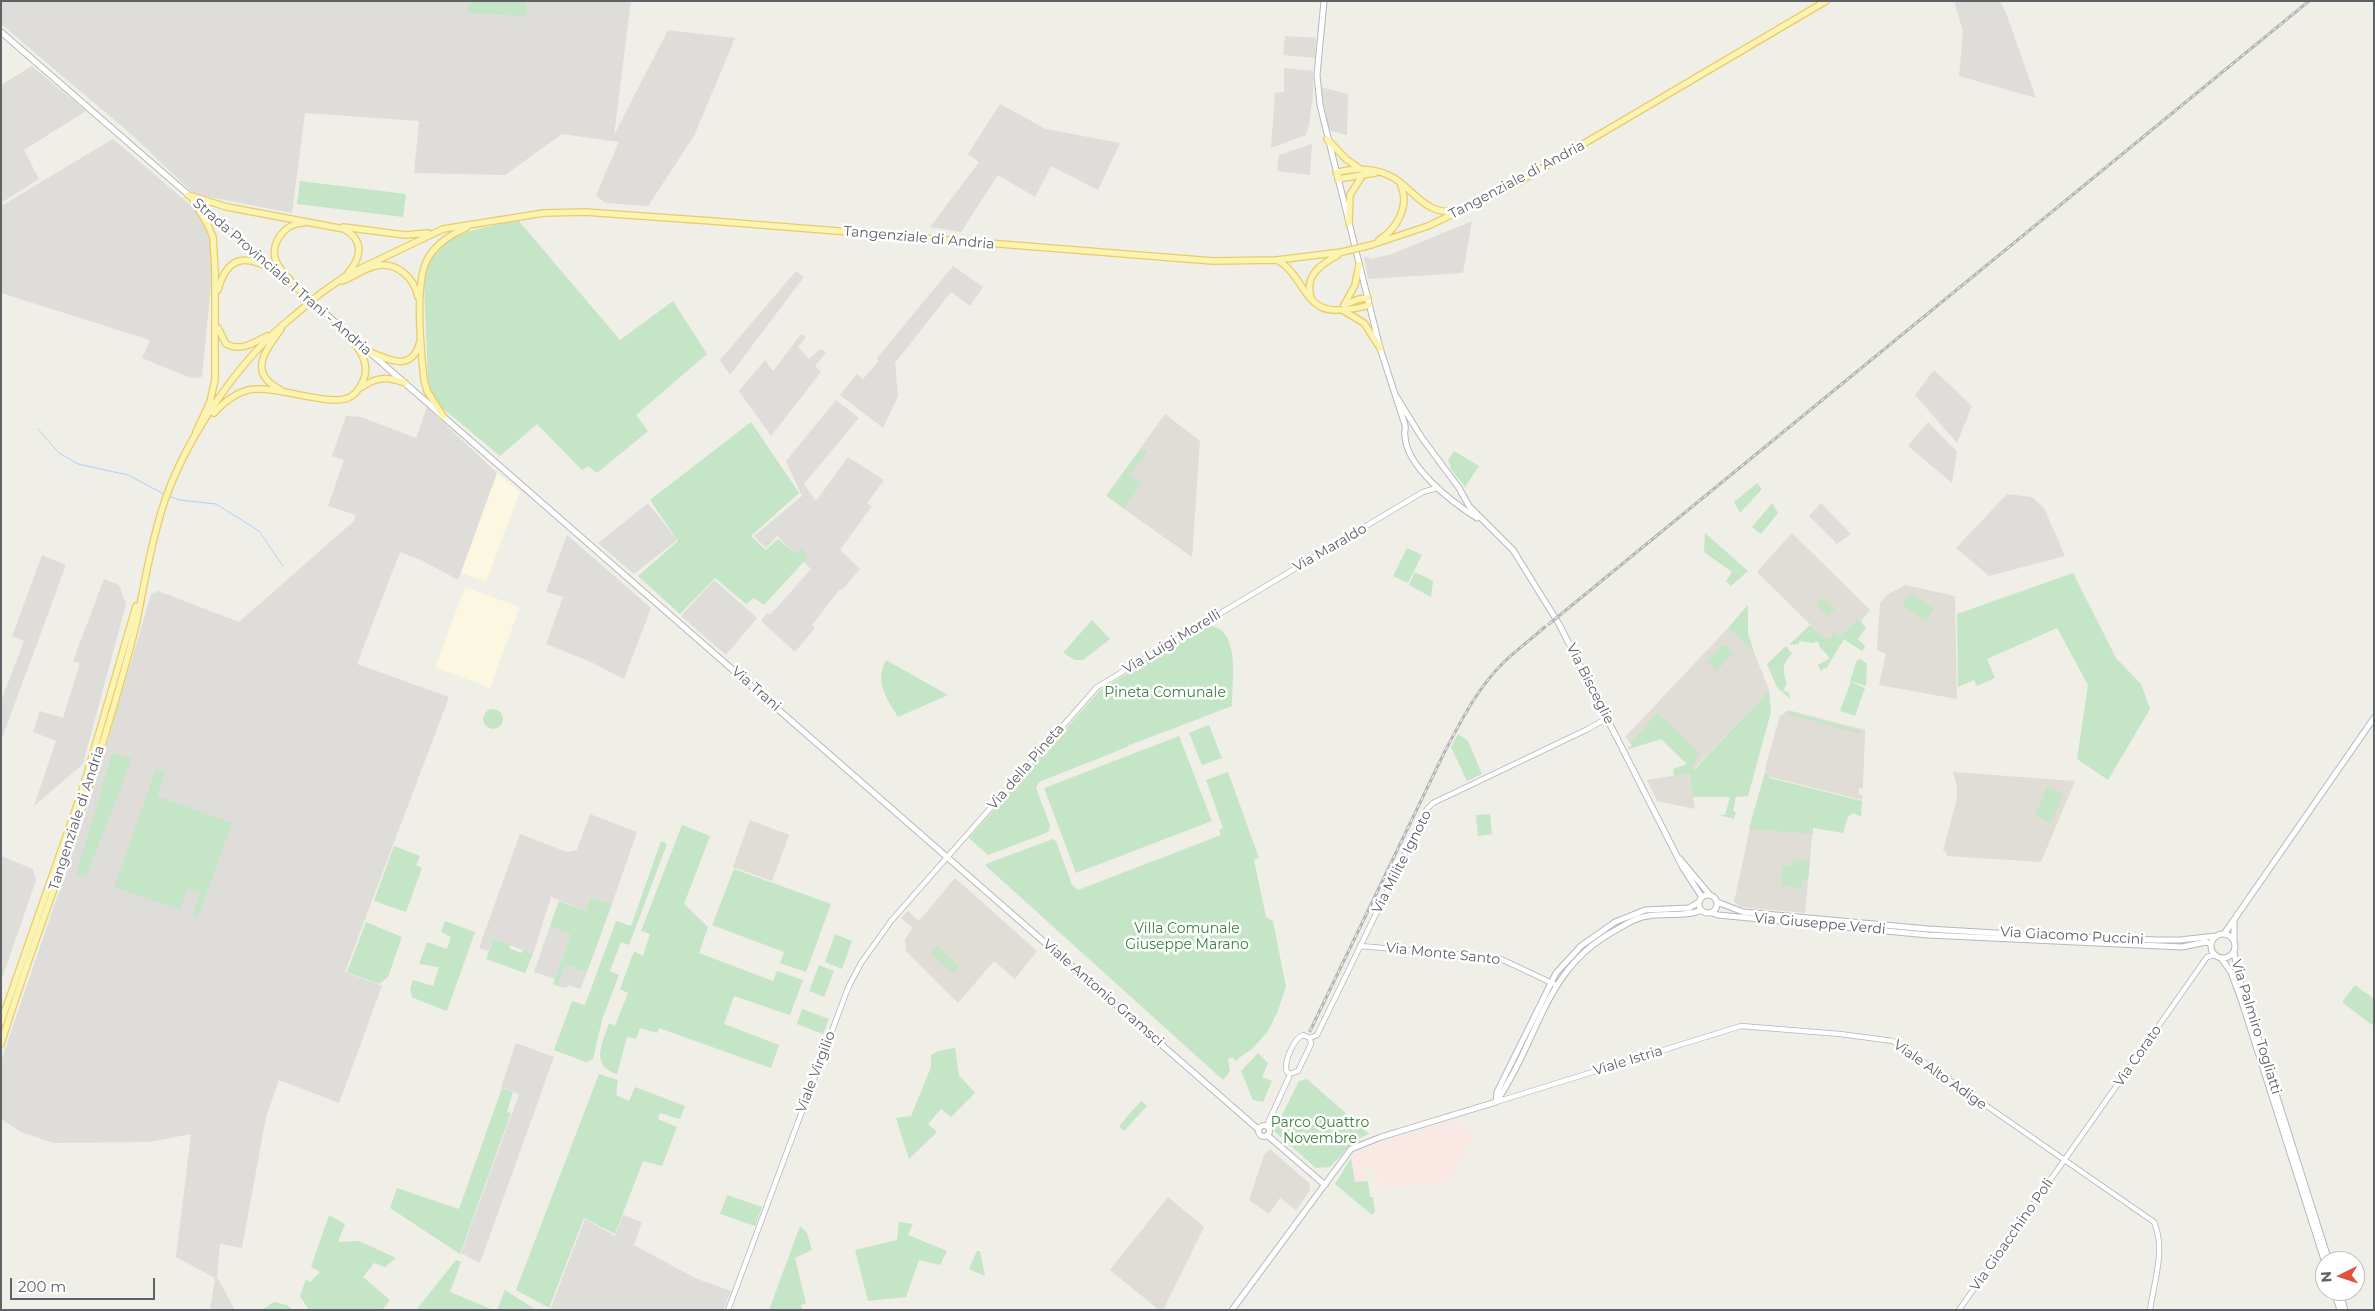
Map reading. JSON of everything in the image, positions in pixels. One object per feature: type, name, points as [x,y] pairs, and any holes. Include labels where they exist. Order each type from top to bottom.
[{"type":"main road","name":"Via Bisceglie","points":[[1324,1],[1317,75],[1320,105],[1380,348],[1405,425],[1407,444],[1416,463],[1436,488],[1483,522]]},
{"type":"main road","name":"Tangenziale di Andria","points":[[1,1044],[85,802],[130,646],[165,500],[195,437],[236,376],[271,334],[346,275],[438,232],[484,222],[544,213],[586,212],[1247,262],[1342,252],[1411,233],[1474,206],[1697,78],[1826,1]]},
{"type":"main road","name":"Strada Provinciale 1 Trani - Andria","points":[[1,32],[564,520]]},
{"type":"main road","points":[[1328,139],[1346,159],[1359,168],[1388,175],[1424,203],[1442,211],[1474,206]]},
{"type":"main road","points":[[1337,176],[1359,168]]},
{"type":"main road","points":[[1337,176],[1362,176],[1377,173]]},
{"type":"main road","points":[[1349,223],[1350,195],[1362,176]]},
{"type":"main road","points":[[1371,245],[1390,232],[1399,217],[1404,202],[1399,182]]},
{"type":"main road","points":[[190,197],[227,207],[344,229],[354,234],[359,250],[356,261],[346,275]]},
{"type":"main road","points":[[190,197],[208,224],[213,237],[216,297],[216,373],[213,392],[198,425],[195,437]]},
{"type":"main road","points":[[443,416],[426,386],[421,334],[422,275],[433,251],[443,240],[473,224],[484,222]]},
{"type":"main road","points":[[300,291],[276,262],[276,243],[281,234],[290,226],[299,223],[315,223]]},
{"type":"main road","points":[[326,225],[406,235],[438,232]]},
{"type":"main road","points":[[1312,301],[1309,289],[1312,276],[1322,264],[1342,252]]},
{"type":"main road","points":[[216,297],[224,272],[233,263],[241,260],[256,261],[277,272]]},
{"type":"main road","points":[[1277,260],[1290,269],[1312,301],[1323,309],[1336,310],[1344,308],[1359,299],[1369,301]]},
{"type":"main road","points":[[1344,308],[1355,286],[1359,265]]},
{"type":"main road","points":[[333,284],[373,267],[391,266],[403,272],[410,279],[417,290],[420,305]]},
{"type":"main road","points":[[1344,308],[1364,323],[1380,348]]},
{"type":"main road","points":[[216,316],[223,340],[234,348],[250,345],[271,334]]},
{"type":"main road","points":[[284,324],[266,350],[261,365],[263,373],[269,382],[285,392]]},
{"type":"main road","points":[[201,428],[217,410],[236,395],[256,389],[340,400],[356,394],[366,376],[364,359],[339,325]]},
{"type":"main road","points":[[368,351],[392,361],[404,361],[415,355],[421,334]]},
{"type":"main road","points":[[360,388],[371,381],[383,377],[405,383]]},
{"type":"main road","name":"Via Bisceglie","points":[[1396,396],[1420,436],[1461,490],[1466,502],[1483,522],[1513,550],[1524,566],[1559,624],[1701,899]]},
{"type":"main road","points":[[1407,444],[1410,432],[1420,436]]},
{"type":"main road","points":[[1450,499],[1460,499],[1461,490]]},
{"type":"main road","name":"Via Trani","points":[[564,520],[947,858]]},
{"type":"main road","name":"Tangenziale di Andria","points":[[1,1022],[82,791],[126,635],[142,590]]},
{"type":"main road","points":[[2234,922],[2234,952],[2228,957],[2221,958],[2215,954],[2211,944],[2216,936],[2224,934],[2234,922],[2245,902],[2374,718]]},
{"type":"main road","name":"Viale Antonio Gramsci","points":[[947,858],[1258,1128],[1260,1135],[1268,1135]]},
{"type":"main road","name":"Via Bisceglie","points":[[1679,858],[1710,895]]},
{"type":"main road","points":[[1496,1102],[1506,1085],[1563,964],[1588,940],[1630,916],[1645,910],[1689,908],[1710,895]]},
{"type":"main road","name":"Via Giuseppe Verdi","points":[[1710,895],[1717,902],[1743,912],[1928,932]]},
{"type":"main road","points":[[1701,899],[1701,910]]},
{"type":"main road","points":[[1712,913],[1716,908],[1717,902]]},
{"type":"main road","name":"Via Giuseppe Verdi","points":[[1554,984],[1573,961],[1592,943],[1646,916],[1692,914],[1701,910],[1718,915],[1928,932]]},
{"type":"main road","name":"Via Giacomo Puccini","points":[[1928,932],[2180,940],[2216,936]]},
{"type":"main road","name":"Via Giacomo Puccini","points":[[1928,932],[2182,947],[2206,942],[2211,944]]},
{"type":"main road","points":[[2224,934],[2234,940]]},
{"type":"main road","name":"Via Palmiro Togliatti","points":[[2234,952],[2239,977],[2278,1103],[2327,1251]]},
{"type":"main road","name":"Via Palmiro Togliatti","points":[[2221,958],[2232,972],[2321,1251]]},
{"type":"main road","points":[[1496,1102],[1497,1092],[1554,984]]},
{"type":"main road","name":"Viale Istria","points":[[1232,1310],[1350,1151],[1357,1145],[1496,1102]]},
{"type":"main road","name":"Via Palmiro Togliatti","points":[[2275,1109],[2278,1103]]},
{"type":"main road","points":[[1258,1128],[1267,1125],[1270,1130],[1268,1135],[1325,1185]]},
{"type":"street","points":[[1424,492],[1429,486],[1429,479]]},
{"type":"street","name":"Via Maraldo","points":[[1236,604],[1424,492],[1436,488]]},
{"type":"street","name":"Via Luigi Morelli","points":[[1108,680],[1236,604]]},
{"type":"street","name":"Via della Pineta","points":[[947,858],[1097,687],[1108,680]]},
{"type":"street","name":"Via Milite Ignoto","points":[[1310,1038],[1317,1035],[1427,809],[1433,803],[1450,794],[1588,729],[1607,718]]},
{"type":"street","name":"Viale Virgilio","points":[[728,1310],[848,988],[861,963],[891,921],[947,858]]},
{"type":"street","name":"Via Monte Santo","points":[[1360,946],[1499,958],[1554,984]]},
{"type":"street","name":"Via Corato","points":[[2064,1161],[2207,957],[2215,954]]},
{"type":"street","name":"Viale Alto Adige","points":[[1741,1026],[1831,1033],[1893,1041],[2154,1222],[2159,1234],[2160,1250],[2150,1310]]},
{"type":"street","name":"Viale Istria","points":[[1496,1102],[1741,1026]]},
{"type":"street","points":[[1267,1125],[1290,1075],[1299,1069],[1310,1046],[1310,1038],[1301,1035],[1297,1038],[1285,1066],[1290,1075]]},
{"type":"street","points":[[1506,1085],[1507,1093],[1514,1096]]},
{"type":"street","name":"Via Gioacchino Poli","points":[[1959,1310],[2064,1161]]},
{"type":"shaded area","points":[[1,1],[469,1],[468,13],[528,17],[526,1],[631,1],[614,135],[668,30],[735,38],[694,136],[648,206],[605,203],[596,195],[619,142],[562,134],[505,175],[414,173],[419,121],[305,113],[292,213],[194,194],[131,134],[1,24]]},
{"type":"shaded area","points":[[1954,1],[2000,1],[2036,98],[1959,76],[1963,31]]},
{"type":"shaded area","points":[[1285,36],[1316,38],[1315,58],[1283,55]]},
{"type":"shaded area","points":[[32,66],[86,111],[24,150],[39,179],[1,203],[1,85]]},
{"type":"shaded area","points":[[1284,68],[1313,71],[1313,95],[1309,125],[1306,135],[1271,148],[1275,93],[1284,92]]},
{"type":"shaded area","points":[[1321,87],[1348,94],[1347,135],[1328,130]]},
{"type":"shaded area","points":[[1000,104],[1046,129],[1120,143],[1098,190],[1051,166],[1035,197],[998,175],[961,232],[930,227],[979,162],[968,154]]},
{"type":"shaded area","points":[[113,139],[195,209],[209,234],[212,275],[202,377],[191,378],[142,358],[150,340],[1,293],[1,206]]},
{"type":"shaded area","points":[[1312,144],[1310,175],[1277,171],[1279,155]]},
{"type":"shaded area","points":[[1472,221],[1463,273],[1368,279],[1364,256],[1371,259],[1392,254]]},
{"type":"shaded area","points":[[953,266],[983,287],[970,306],[951,292],[895,363],[898,396],[883,428],[840,395],[857,374],[863,379],[879,361],[877,358]]},
{"type":"shaded area","points":[[796,271],[804,277],[730,375],[720,360]]},
{"type":"shaded area","points":[[801,334],[806,337],[798,347],[809,359],[821,349],[826,353],[815,366],[821,372],[771,436],[739,391],[765,360],[773,371]]},
{"type":"shaded area","points":[[1934,370],[1972,406],[1957,443],[1915,395]]},
{"type":"shaded area","points":[[836,400],[859,418],[804,484],[816,501],[848,457],[884,480],[867,503],[872,506],[840,550],[860,569],[842,590],[840,589],[812,625],[815,628],[795,652],[761,621],[767,613],[770,615],[811,569],[777,536],[766,548],[754,536],[802,496],[786,461]]},
{"type":"shaded area","points":[[427,407],[497,473],[458,580],[421,560],[400,552],[357,664],[449,697],[345,972],[382,986],[339,1103],[279,1080],[266,1117],[242,1248],[220,1244],[217,1277],[235,1310],[210,1310],[215,1278],[176,1257],[191,1134],[149,1142],[54,1143],[21,1132],[1,1119],[1,1061],[90,801],[151,594],[158,591],[239,622],[354,521],[356,515],[328,506],[344,460],[332,456],[346,416],[361,417],[416,438]]},
{"type":"shaded area","points":[[1165,414],[1200,441],[1192,557],[1106,496]]},
{"type":"shaded area","points":[[1928,422],[1957,452],[1952,483],[1908,446]]},
{"type":"shaded area","points":[[497,473],[520,492],[486,582],[461,573]]},
{"type":"shaded area","points":[[2007,494],[2032,497],[2044,508],[2065,556],[1989,576],[1956,548]]},
{"type":"shaded area","points":[[648,503],[677,540],[634,574],[598,543]]},
{"type":"shaded area","points":[[1821,503],[1851,534],[1837,544],[1809,516]]},
{"type":"shaded area","points":[[1792,533],[1870,610],[1861,621],[1866,628],[1858,639],[1865,646],[1862,651],[1844,639],[1842,643],[1823,637],[1757,572]]},
{"type":"shaded area","points":[[567,535],[651,608],[624,679],[591,662],[546,644],[563,597],[546,592]]},
{"type":"shaded area","points":[[42,555],[66,565],[1,741],[1,701],[24,641],[12,636]]},
{"type":"shaded area","points":[[104,579],[119,585],[126,604],[83,764],[34,806],[56,741],[33,732],[40,711],[63,718],[80,663],[73,661]]},
{"type":"shaded area","points":[[714,580],[757,618],[726,655],[681,616]]},
{"type":"shaded area","points":[[1905,585],[1955,596],[1957,699],[1879,685],[1886,654],[1877,650],[1880,603],[1887,595]]},
{"type":"shaded area","points":[[465,587],[520,607],[490,688],[435,667]]},
{"type":"shaded area","points":[[1728,628],[1754,652],[1769,690],[1693,770],[1661,739],[1634,747],[1625,737]]},
{"type":"shaded area","points":[[1788,710],[1865,730],[1863,789],[1859,788],[1859,794],[1863,795],[1862,800],[1767,776],[1765,768],[1780,716]]},
{"type":"shaded area","points":[[1953,772],[2075,781],[2041,862],[1947,856],[1946,852],[1943,851],[1957,798],[1957,786]]},
{"type":"shaded area","points":[[1690,773],[1695,809],[1657,801],[1647,780]]},
{"type":"shaded area","points":[[1754,809],[1814,815],[1805,913],[1741,907],[1734,902]]},
{"type":"shaded area","points":[[590,814],[637,832],[612,904],[590,897],[586,911],[551,897],[533,954],[494,939],[489,951],[479,948],[520,834],[567,852],[577,850]]},
{"type":"shaded area","points":[[750,820],[789,835],[772,881],[733,867]]},
{"type":"shaded area","points":[[1,856],[33,869],[36,880],[2,979]]},
{"type":"shaded area","points":[[955,878],[1037,951],[1015,979],[994,961],[958,1003],[906,951],[905,939],[913,928],[901,918],[908,911],[919,921]]},
{"type":"shaded area","points":[[550,926],[571,935],[555,979],[534,972]]},
{"type":"shaded area","points":[[565,965],[587,972],[580,989],[568,985],[566,988],[558,986]]},
{"type":"shaded area","points":[[516,1043],[554,1057],[480,1263],[461,1253],[519,1094],[501,1087]]},
{"type":"shaded area","points":[[1453,1120],[1474,1133],[1450,1181],[1381,1190],[1379,1179],[1375,1179],[1374,1167],[1365,1169],[1366,1181],[1355,1182],[1351,1158],[1359,1150],[1359,1153],[1374,1146],[1374,1144]]},
{"type":"shaded area","points":[[1270,1149],[1310,1184],[1310,1190],[1296,1210],[1280,1198],[1269,1214],[1249,1200],[1264,1155]]},
{"type":"shaded area","points":[[1168,1197],[1204,1227],[1163,1310],[1159,1310],[1110,1270]]},
{"type":"shaded area","points":[[623,1215],[642,1222],[634,1245],[695,1278],[731,1291],[723,1310],[550,1310],[585,1219],[615,1236]]},
{"type":"green space","points":[[469,1],[526,1],[528,17],[467,13]]},
{"type":"green space","points":[[300,181],[406,194],[403,217],[297,204]]},
{"type":"green space","points":[[518,220],[620,340],[673,301],[707,354],[636,415],[648,431],[597,473],[588,466],[582,470],[537,424],[500,456],[440,406],[432,396],[428,383],[424,281],[428,264],[446,242],[473,231]]},
{"type":"green space","points":[[751,422],[799,493],[751,536],[766,550],[778,539],[796,554],[801,548],[808,557],[764,605],[754,598],[746,604],[715,578],[680,614],[638,576],[678,541],[650,500]]},
{"type":"green space","points":[[1142,448],[1147,452],[1129,475],[1141,484],[1124,508],[1107,495]]},
{"type":"green space","points":[[1454,451],[1479,466],[1465,487],[1450,468],[1451,466],[1448,461]]},
{"type":"green space","points":[[1757,483],[1762,489],[1740,513],[1734,502]]},
{"type":"green space","points":[[1772,503],[1778,513],[1761,534],[1752,527]]},
{"type":"green space","points":[[1705,533],[1748,571],[1731,586],[1726,581],[1732,572],[1704,552]]},
{"type":"green space","points":[[1407,548],[1422,555],[1408,583],[1393,576]]},
{"type":"green space","points":[[1415,572],[1433,581],[1431,597],[1409,585]]},
{"type":"green space","points":[[2073,573],[2116,658],[2141,684],[2150,709],[2108,780],[2077,759],[2088,685],[2057,628],[1987,659],[1995,678],[1977,686],[1974,680],[1958,687],[1957,614]]},
{"type":"green space","points":[[1910,593],[1934,609],[1926,621],[1902,605]]},
{"type":"green space","points":[[1823,598],[1835,610],[1828,617],[1816,605]]},
{"type":"green space","points":[[1748,605],[1748,634],[1754,652],[1728,628]]},
{"type":"green space","points":[[1092,620],[1110,639],[1083,660],[1075,660],[1063,653]]},
{"type":"green space","points":[[1857,620],[1866,628],[1857,639],[1865,646],[1862,651],[1844,639],[1826,669],[1824,668],[1821,671],[1818,665],[1830,658],[1819,646],[1820,644],[1816,641],[1814,643],[1799,641],[1799,644],[1789,645],[1810,625],[1823,637],[1830,639],[1834,632],[1840,637]]},
{"type":"green space","name":"Pineta Comunale","points":[[1205,626],[1217,628],[1225,634],[1230,644],[1233,670],[1232,706],[1129,744],[1127,747],[1039,782],[1036,788],[1050,825],[1049,831],[1046,833],[988,855],[969,838],[1100,690]]},
{"type":"green space","points":[[1723,644],[1733,653],[1717,671],[1707,662]]},
{"type":"green space","points":[[1786,646],[1792,654],[1785,664],[1784,675],[1787,684],[1783,690],[1789,693],[1790,699],[1777,687],[1767,664]]},
{"type":"green space","points":[[1861,659],[1867,664],[1866,686],[1850,681],[1857,660]]},
{"type":"green space","points":[[886,660],[948,695],[898,717],[883,690],[881,675]]},
{"type":"green space","points":[[1851,682],[1865,688],[1855,716],[1840,711]]},
{"type":"green space","points":[[1769,690],[1771,712],[1748,796],[1736,797],[1733,811],[1736,812],[1734,819],[1719,815],[1725,815],[1730,797],[1693,797],[1690,773],[1674,776],[1673,769],[1687,764],[1661,739],[1629,749],[1628,747],[1632,746],[1630,743],[1658,713],[1700,754],[1691,767],[1694,770]]},
{"type":"green space","points":[[493,709],[500,712],[503,719],[500,726],[493,729],[486,726],[483,719],[486,712]]},
{"type":"green space","points":[[1789,711],[1861,731],[1860,734],[1788,714]]},
{"type":"green space","points":[[1209,725],[1222,758],[1202,765],[1189,733]]},
{"type":"green space","points":[[1458,734],[1468,741],[1482,774],[1467,781],[1451,747]]},
{"type":"green space","points":[[1179,736],[1212,821],[1076,873],[1044,788]]},
{"type":"green space","points":[[113,752],[132,759],[86,877],[76,874]]},
{"type":"green space","points":[[156,769],[165,772],[157,796],[232,823],[198,917],[193,915],[200,893],[187,889],[180,910],[114,887]]},
{"type":"green space","name":"Villa Comunale Giuseppe Marano","points":[[1228,772],[1259,858],[1254,860],[1266,917],[1273,921],[1286,987],[1277,1013],[1268,1031],[1253,1048],[1235,1061],[1233,1057],[1228,1059],[1230,1071],[1223,1080],[986,864],[1053,839],[1056,841],[1072,885],[1078,890],[1221,835],[1219,830],[1223,828],[1206,780]]},
{"type":"green space","points":[[1765,772],[1770,778],[1862,801],[1861,817],[1854,813],[1848,817],[1843,833],[1813,828],[1813,834],[1749,829]]},
{"type":"green space","points":[[2047,787],[2063,794],[2051,823],[2035,816]]},
{"type":"green space","points":[[1490,814],[1492,834],[1478,836],[1476,815]]},
{"type":"green space","points":[[682,825],[710,836],[684,904],[708,927],[699,953],[773,981],[777,971],[803,980],[790,1015],[734,996],[724,1024],[779,1045],[771,1068],[659,1028],[657,1033],[640,1028],[636,1039],[627,1037],[617,1074],[608,1070],[603,1065],[600,1053],[609,1023],[615,1026],[628,993],[620,989],[634,951],[643,956],[650,934],[641,931]]},
{"type":"green space","points":[[661,841],[667,844],[629,945],[621,942],[610,971],[619,975],[602,1020],[593,1059],[586,1062],[554,1050],[572,1001],[585,1005],[616,921],[631,926]]},
{"type":"green space","points":[[394,846],[420,856],[416,865],[422,868],[406,912],[374,901]]},
{"type":"green space","points":[[1794,860],[1810,861],[1808,880],[1803,879],[1802,888],[1781,886],[1783,865],[1793,866]]},
{"type":"green space","points":[[734,869],[831,904],[806,972],[780,963],[784,952],[712,925]]},
{"type":"green space","points":[[590,897],[612,904],[587,972],[565,965],[558,986],[553,984],[571,935],[550,926],[559,901],[586,911]]},
{"type":"green space","points":[[445,921],[475,932],[447,1011],[412,997],[410,989],[413,980],[433,986],[439,967],[419,964],[427,942],[447,949],[451,937],[441,932]]},
{"type":"green space","points":[[366,922],[402,937],[388,977],[379,984],[347,972]]},
{"type":"green space","points":[[835,934],[852,941],[842,969],[825,962]]},
{"type":"green space","points":[[494,939],[510,945],[509,948],[521,953],[523,950],[533,954],[525,973],[486,959]]},
{"type":"green space","points":[[937,946],[959,966],[953,973],[930,953]]},
{"type":"green space","points":[[819,965],[834,971],[824,997],[809,991]]},
{"type":"green space","points":[[2355,985],[2374,999],[2374,1022],[2372,1025],[2342,1002]]},
{"type":"green space","points":[[802,1009],[829,1019],[823,1034],[797,1024]]},
{"type":"green space","points":[[955,1048],[959,1075],[975,1093],[951,1117],[941,1109],[928,1124],[937,1132],[909,1159],[896,1118],[911,1116],[931,1067],[931,1055],[938,1051]]},
{"type":"green space","points":[[1258,1053],[1268,1063],[1262,1077],[1272,1081],[1263,1102],[1253,1100],[1241,1071]]},
{"type":"green space","points":[[599,1074],[618,1080],[616,1095],[629,1101],[635,1087],[685,1106],[680,1119],[660,1113],[658,1119],[677,1127],[662,1166],[643,1161],[615,1234],[584,1218],[549,1308],[516,1290]]},
{"type":"green space","name":"Parco Quattro Novembre","points":[[1307,1079],[1369,1134],[1355,1140],[1330,1167],[1316,1168],[1274,1131],[1299,1081]]},
{"type":"green space","points":[[502,1088],[513,1092],[507,1112],[511,1113],[460,1254],[390,1208],[397,1188],[459,1209]]},
{"type":"green space","points":[[1141,1101],[1147,1106],[1124,1131],[1119,1126]]},
{"type":"green space","points":[[1351,1158],[1355,1182],[1368,1181],[1370,1197],[1373,1197],[1375,1212],[1372,1215],[1335,1184]]},
{"type":"green space","points":[[727,1195],[762,1207],[755,1226],[720,1214]]},
{"type":"green space","points":[[329,1215],[345,1224],[338,1242],[359,1241],[396,1258],[385,1267],[374,1263],[363,1277],[390,1300],[382,1310],[309,1310],[300,1296],[306,1279],[310,1282],[320,1272],[311,1267]]},
{"type":"green space","points":[[899,1222],[913,1224],[908,1235],[947,1251],[940,1265],[919,1260],[906,1297],[868,1301],[855,1250],[897,1240]]},
{"type":"green space","points":[[800,1226],[807,1233],[812,1250],[795,1258],[806,1303],[801,1305],[802,1310],[769,1310]]},
{"type":"green space","points":[[977,1251],[980,1251],[985,1276],[969,1269]]},
{"type":"green space","points":[[456,1260],[461,1262],[450,1292],[493,1310],[417,1309]]},
{"type":"green space","points":[[505,1290],[536,1310],[497,1310]]},
{"type":"green space","points":[[274,1302],[287,1305],[292,1310],[262,1310]]},
{"type":"waterway","points":[[38,429],[59,453],[78,464],[128,475],[164,494]]},
{"type":"waterway","points":[[168,496],[180,500],[216,504],[259,531],[283,566]]},
{"type":"railway","points":[[1549,624],[2309,1]]},
{"type":"railway","points":[[1310,1031],[1444,753],[1464,717],[1486,682],[1509,658],[1545,627]]}]
